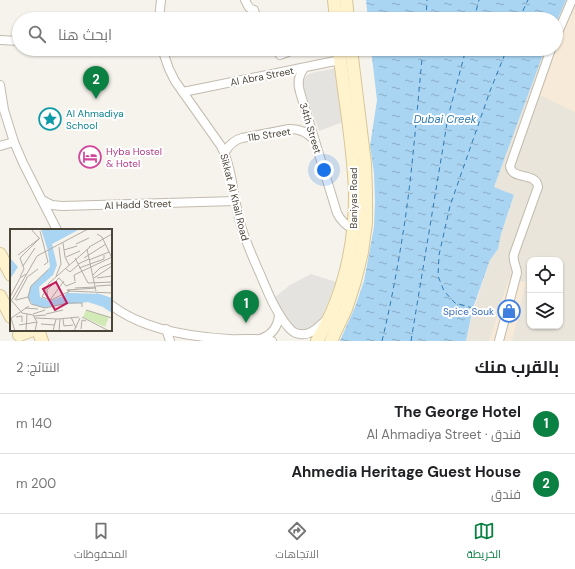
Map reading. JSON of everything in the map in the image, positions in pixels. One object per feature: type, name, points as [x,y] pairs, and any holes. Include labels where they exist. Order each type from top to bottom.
[{"type":"main road","points":[[334,0],[335,12]]},
{"type":"main road","points":[[346,0],[347,12]]},
{"type":"main road","name":"Baniyas Road","points":[[317,341],[338,297],[350,255],[353,229],[355,201],[354,177],[339,56]]},
{"type":"main road","name":"Baniyas Road","points":[[331,341],[346,309],[355,281],[362,252],[366,223],[365,164],[352,56]]},
{"type":"main road","points":[[0,254],[10,273]]},
{"type":"main road","points":[[0,296],[10,315]]},
{"type":"main road","points":[[19,335],[30,331]]},
{"type":"main road","points":[[38,331],[42,341]]},
{"type":"street","points":[[160,12],[161,0]]},
{"type":"street","points":[[246,0],[250,9],[254,10],[255,12]]},
{"type":"street","points":[[563,21],[572,0]]},
{"type":"street","points":[[0,40],[12,41]]},
{"type":"street","name":"Sikkat Al Khail Road","points":[[164,56],[175,81],[225,152],[229,163],[240,223],[247,244],[279,315],[289,328],[299,334],[310,333],[329,316]]},
{"type":"street","name":"Al Abra Street","points":[[183,92],[304,68],[336,56]]},
{"type":"street","points":[[499,341],[517,273],[513,261],[514,254],[538,188],[537,183],[534,180],[512,172],[510,166],[549,56]]},
{"type":"street","name":"34th Street","points":[[304,68],[300,73],[298,86],[340,218],[343,223],[353,229]]},
{"type":"street","points":[[0,85],[4,110],[14,142],[56,229]]},
{"type":"street","name":"11b Street","points":[[225,152],[232,142],[237,139],[289,129],[304,131],[315,141]]},
{"type":"street","points":[[0,146],[14,142]]},
{"type":"street","name":"Al Hadd Street","points":[[42,200],[62,206],[235,201]]},
{"type":"street","points":[[112,306],[123,313],[144,323],[190,335],[272,341]]},
{"type":"street","points":[[259,339],[274,331],[279,321],[279,315]]},
{"type":"street","points":[[166,329],[170,341]]},
{"type":"street","points":[[183,341],[190,335]]},
{"type":"shaded area","points":[[566,0],[575,0],[575,341],[466,341],[473,311],[490,260],[498,249],[501,234],[514,196],[494,187],[542,56],[563,56],[563,12],[561,12]]},
{"type":"shaded area","points":[[575,6],[575,112],[536,93],[553,56],[563,56],[563,33]]},
{"type":"shaded area","points":[[336,68],[343,122],[319,131],[304,89],[303,81],[306,76],[311,73]]},
{"type":"shaded area","points":[[311,274],[336,282],[321,319],[309,335],[296,334],[280,313],[274,298],[290,285]]},
{"type":"shaded area","name":"Spice Souk","points":[[509,279],[526,282],[512,341],[489,341]]},
{"type":"water","points":[[366,0],[566,0],[561,12],[367,12]]},
{"type":"water","name":"Dubai Creek","points":[[372,56],[542,56],[494,187],[514,195],[501,234],[498,249],[490,260],[473,308],[466,341],[340,341],[355,307],[364,281],[374,227],[374,173],[370,146],[377,100]]},
{"type":"ferry route","points":[[426,12],[427,0]]},
{"type":"ferry route","points":[[476,12],[479,0]]},
{"type":"ferry route","points":[[522,12],[528,0]]},
{"type":"ferry route","points":[[382,341],[402,241],[422,56]]},
{"type":"ferry route","points":[[411,341],[448,117],[464,56]]},
{"type":"ferry route","points":[[473,308],[455,303],[444,291],[438,276],[439,255],[450,206],[490,91],[504,56]]},
{"type":"place","name":"Ahmedia Heritage Guest House","points":[[96,99]]},
{"type":"place","name":"Al Ahmadiya School","points":[[50,119]]},
{"type":"place","name":"Hyba Hostel & Hotel","points":[[90,157]]},
{"type":"place","name":"Spice Souk","points":[[509,311]]},
{"type":"place","name":"The George Hotel","points":[[246,323]]}]
